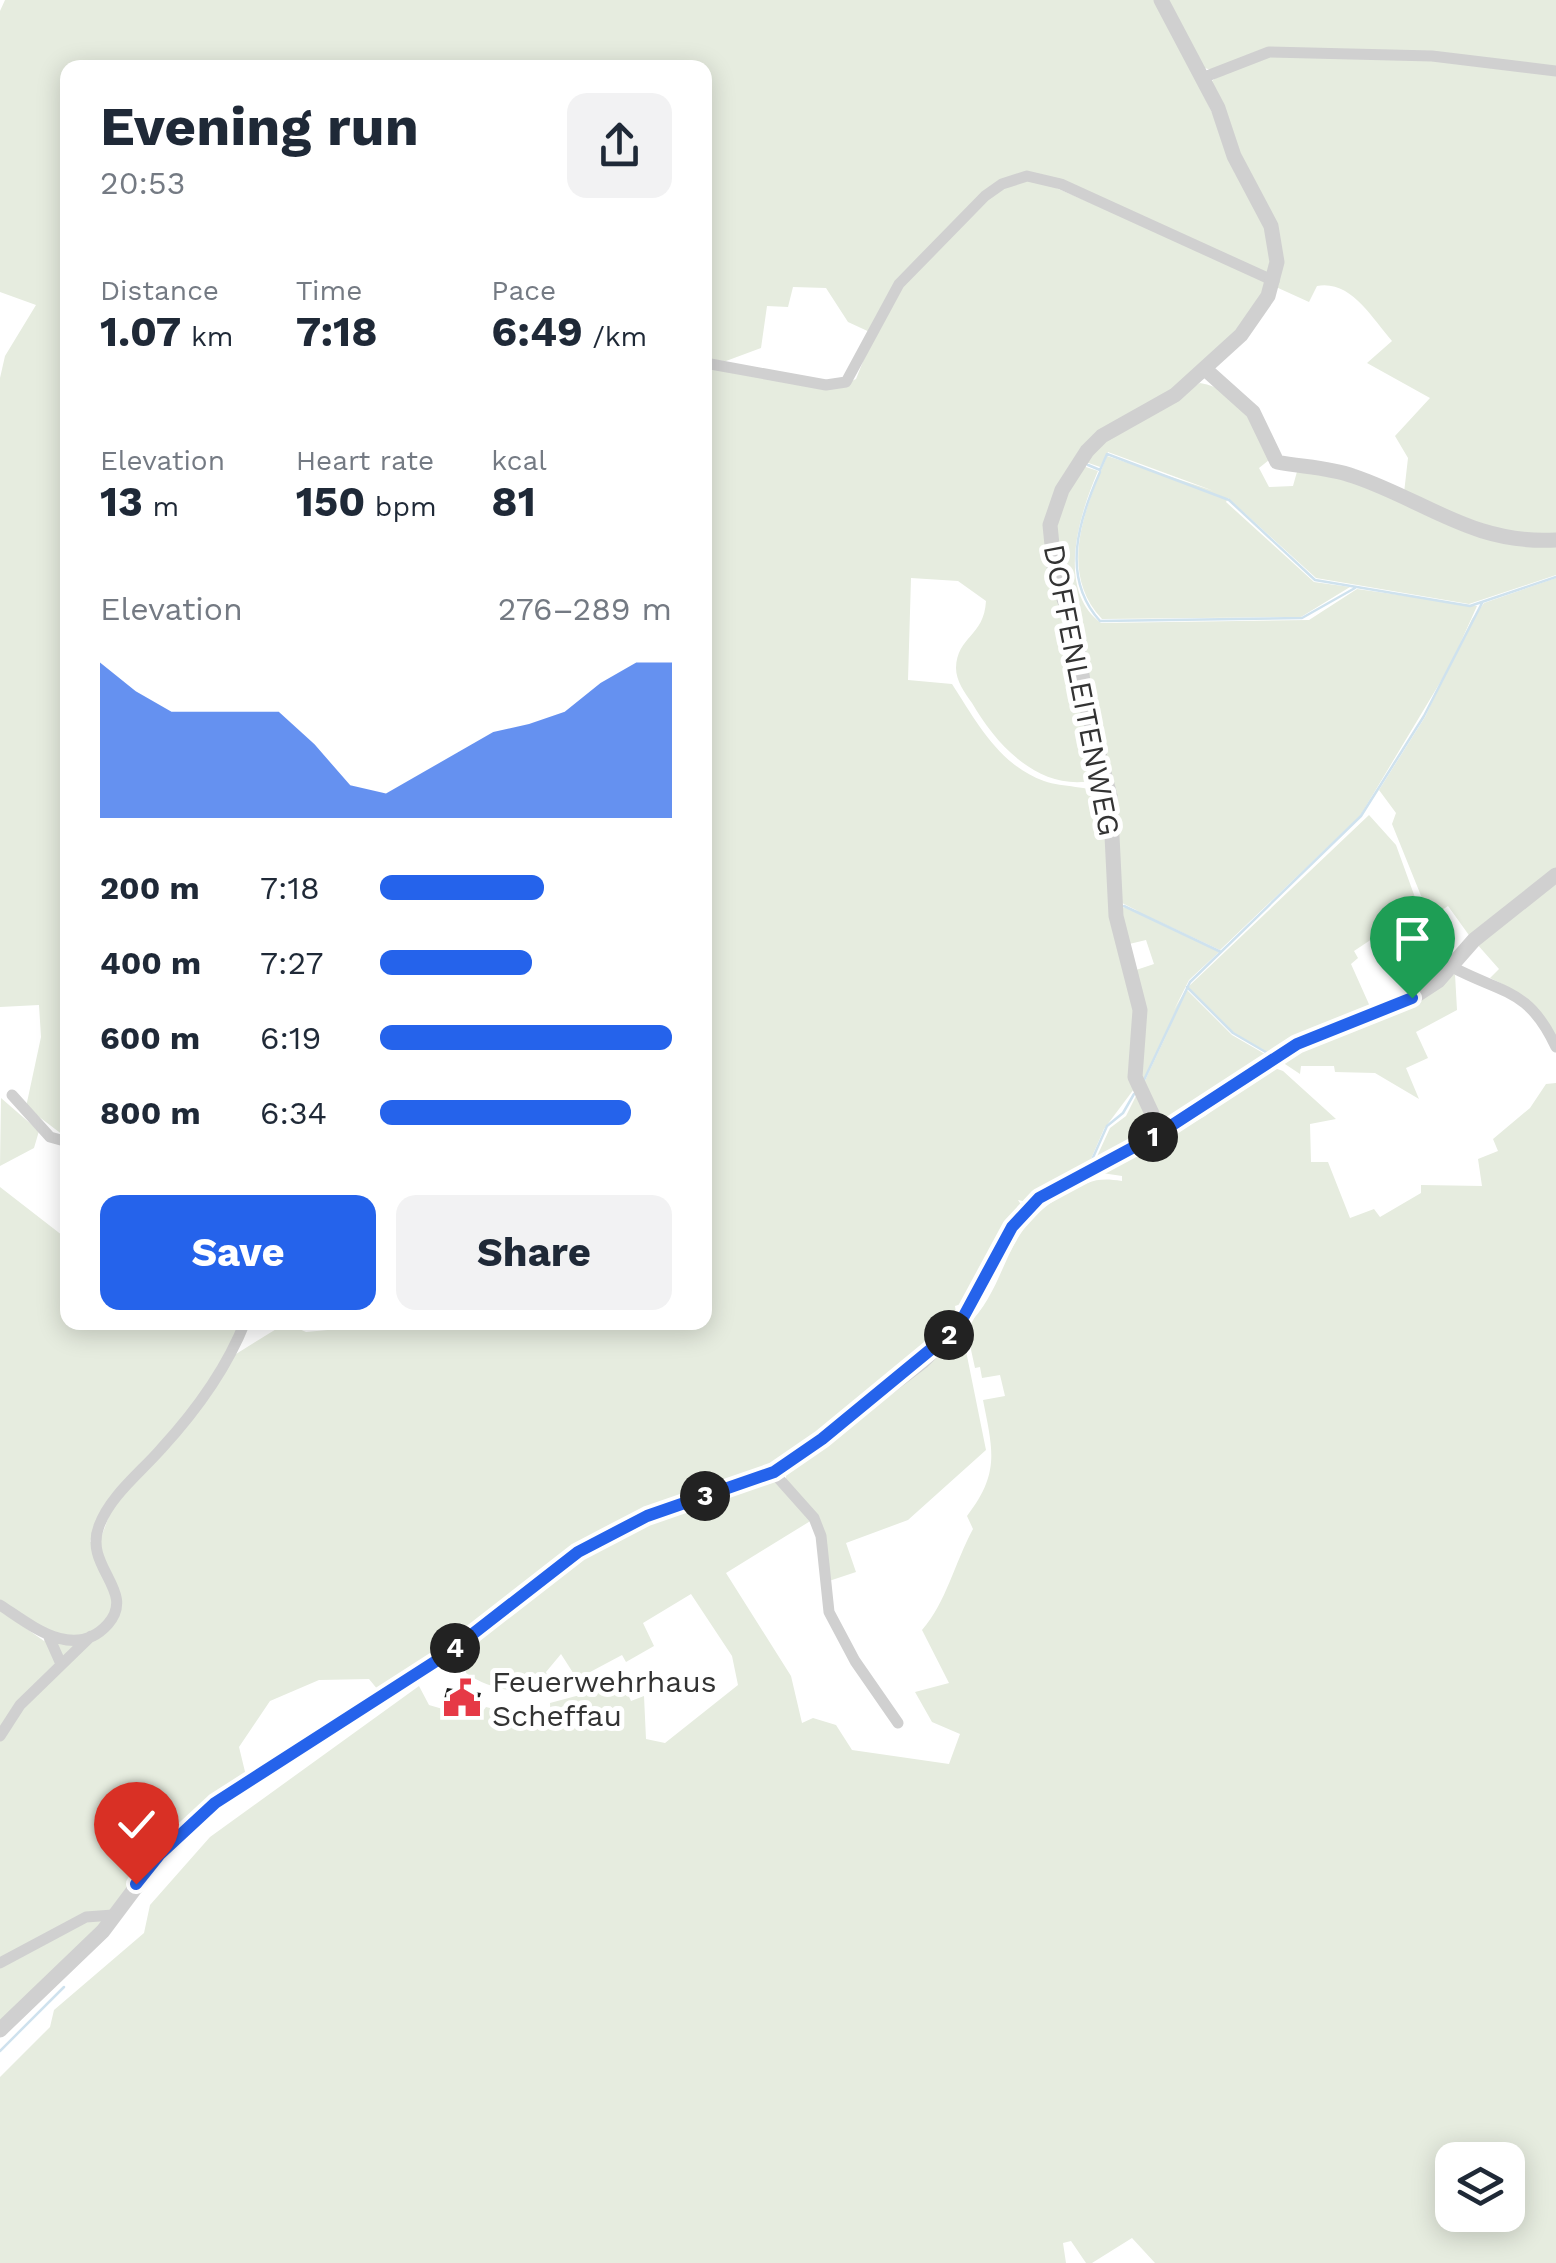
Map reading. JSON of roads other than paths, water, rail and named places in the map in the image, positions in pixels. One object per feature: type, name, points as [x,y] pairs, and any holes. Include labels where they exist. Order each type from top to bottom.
[{"type":"street","points":[[712,364],[826,385],[846,382],[855,373],[872,326],[899,284],[985,196],[1002,184],[1027,176],[1061,184],[1274,280],[1276,246],[1271,226],[1234,156],[1218,108],[1161,0]]},
{"type":"street","points":[[1202,78],[1268,52],[1432,56],[1556,70]]},
{"type":"street","name":"DOFFENLEITENWEG","points":[[1160,1133],[1135,1078],[1140,1010],[1116,916],[1110,796],[1088,708],[1075,628],[1055,576],[1050,525],[1062,490],[1087,451],[1102,436],[1175,395],[1205,370],[1241,335],[1274,280]]},
{"type":"street","points":[[1205,370],[1254,412],[1277,462],[1350,474],[1442,518],[1482,532],[1556,540]]},
{"type":"street","points":[[0,2030],[71,1964],[160,1854],[215,1803],[447,1654],[578,1552],[647,1516],[774,1472],[894,1383],[958,1327],[1024,1211],[1160,1133],[1297,1044],[1412,998],[1454,968],[1474,940],[1556,875]]},
{"type":"street","points":[[1454,968],[1506,988],[1527,1002],[1543,1019],[1556,1047]]},
{"type":"street","points":[[12,1095],[50,1136],[60,1139]]},
{"type":"street","points":[[0,1736],[20,1704],[108,1623],[118,1603],[116,1591],[97,1562],[94,1544],[99,1524],[120,1494],[204,1400],[241,1330]]},
{"type":"street","points":[[774,1472],[814,1518],[821,1536],[828,1612],[855,1661],[898,1723]]},
{"type":"street","points":[[0,1605],[49,1638],[68,1641],[90,1636]]},
{"type":"street","points":[[49,1638],[61,1664]]},
{"type":"street","points":[[0,1963],[86,1917],[113,1915]]},
{"type":"waterway","points":[[1088,465],[1100,470],[1107,454],[1229,500],[1315,580],[1470,606],[1556,577]]},
{"type":"waterway","points":[[1100,472],[1077,548],[1080,586],[1100,621],[1302,618],[1355,588]]},
{"type":"waterway","points":[[1144,1080],[1190,982],[1361,816],[1424,716],[1482,603]]},
{"type":"waterway","points":[[1124,906],[1221,952]]},
{"type":"waterway","points":[[1187,987],[1233,1033],[1269,1054]]},
{"type":"waterway","points":[[1091,1162],[1107,1126],[1123,1113],[1134,1094]]},
{"type":"waterway","points":[[967,1323],[1004,1256]]},
{"type":"waterway","points":[[0,2051],[64,1987]]},
{"type":"place","name":"Feuerwehrhaus Scheffau","points":[[462,1698]]}]
